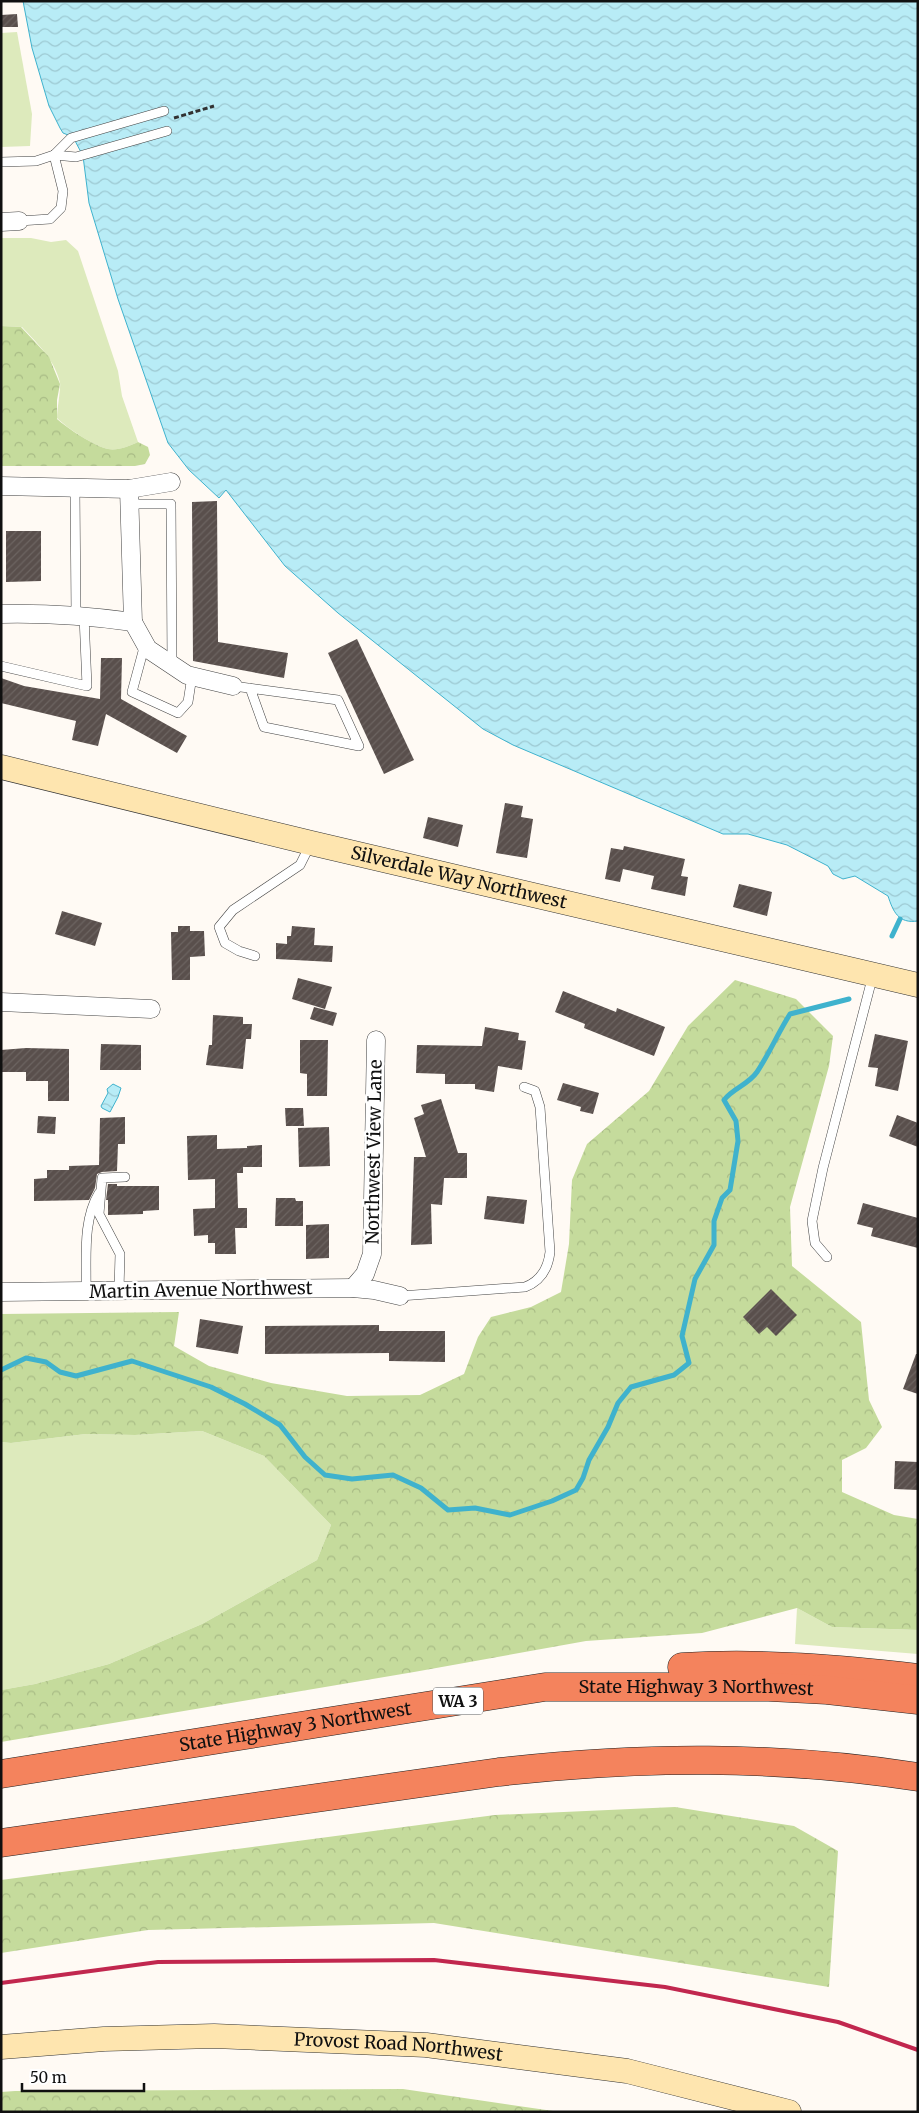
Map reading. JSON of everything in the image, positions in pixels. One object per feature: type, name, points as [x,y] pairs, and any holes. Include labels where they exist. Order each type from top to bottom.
[{"type":"highway","points":[[545,1687],[684,1667],[780,1666],[855,1671],[918,1678]]},
{"type":"highway","name":"State Highway 3 Northwest","points":[[1,1774],[545,1687],[769,1687],[827,1690],[918,1700]]},
{"type":"highway","points":[[1,1843],[499,1772],[587,1763],[666,1759],[735,1760],[837,1766],[918,1777]]},
{"type":"main road","name":"Silverdale Way Northwest","points":[[1,768],[311,843],[918,985]]},
{"type":"main road","name":"Provost Road Northwest","points":[[1,2047],[104,2039],[214,2036],[426,2046],[628,2071],[789,2112]]},
{"type":"street","points":[[1,486],[75,488],[129,497],[171,482]]},
{"type":"street","points":[[129,497],[133,622],[145,644],[148,649],[192,676],[242,687]]},
{"type":"street","points":[[1,614],[34,613],[133,622]]},
{"type":"street","points":[[1,1002],[152,1009]]},
{"type":"street","name":"Northwest View Lane","points":[[352,1288],[364,1274],[372,1254],[376,1040]]},
{"type":"street","name":"Martin Avenue Northwest","points":[[1,1292],[352,1288],[374,1290],[400,1296]]},
{"type":"lane","points":[[54,155],[71,138],[164,111]]},
{"type":"lane","points":[[1,162],[36,161],[54,155],[76,157],[167,131]]},
{"type":"lane","points":[[10,222],[50,219],[61,208],[63,191],[54,155]]},
{"type":"lane","points":[[1,666],[87,686],[80,616],[75,488]]},
{"type":"lane","points":[[129,497],[171,504],[172,665]]},
{"type":"lane","points":[[145,644],[132,692],[178,713],[188,702],[192,676]]},
{"type":"lane","points":[[242,687],[338,700],[359,746],[264,727],[242,687]]},
{"type":"lane","points":[[255,956],[239,951],[225,943],[219,927],[233,910],[300,865],[311,843]]},
{"type":"lane","points":[[827,1257],[815,1243],[812,1221],[823,1168],[874,975]]},
{"type":"lane","points":[[400,1296],[525,1287],[534,1284],[546,1270],[550,1252],[540,1107],[535,1091],[524,1087]]},
{"type":"lane","points":[[119,1290],[120,1254],[99,1214],[102,1178],[125,1176]]},
{"type":"lane","points":[[86,1290],[89,1216],[93,1203],[101,1191]]},
{"type":"green space","points":[[17,32],[32,114],[30,146],[1,147],[1,33]]},
{"type":"green space","points":[[1,238],[31,238],[51,242],[66,240],[78,251],[118,371],[122,396],[138,442],[119,449],[108,449],[81,436],[57,418],[60,383],[50,359],[22,327],[1,326]]},
{"type":"green space","points":[[1,326],[21,327],[49,357],[60,384],[57,400],[57,419],[81,436],[108,449],[115,449],[138,442],[148,447],[150,455],[145,464],[135,466],[1,466]]},
{"type":"green space","points":[[735,980],[796,999],[833,1036],[829,1066],[790,1207],[792,1266],[861,1322],[869,1400],[882,1427],[866,1448],[842,1460],[842,1492],[894,1515],[918,1519],[918,1630],[832,1627],[797,1608],[702,1633],[586,1641],[1,1742],[1,1690],[35,1684],[109,1664],[202,1624],[317,1560],[331,1525],[264,1456],[202,1431],[135,1435],[86,1434],[11,1443],[1,1442],[1,1314],[179,1312],[174,1346],[209,1366],[271,1383],[347,1396],[420,1395],[464,1374],[478,1337],[491,1317],[531,1307],[561,1292],[569,1244],[572,1180],[587,1144],[649,1091],[688,1026]]},
{"type":"green space","points":[[202,1431],[264,1456],[331,1525],[317,1560],[202,1624],[109,1664],[35,1684],[1,1690],[1,1442],[11,1443],[86,1434],[135,1435]]},
{"type":"green space","points":[[797,1608],[832,1627],[918,1630],[918,1654],[795,1644]]},
{"type":"green space","points":[[675,1807],[794,1826],[838,1851],[829,1987],[434,1923],[148,1930],[1,1953],[1,1880],[495,1815]]},
{"type":"green space","points":[[403,2089],[560,2112],[1,2112],[1,2092],[15,2091]]},
{"type":"water","points":[[23,1],[918,1],[918,921],[901,918],[894,911],[888,896],[855,876],[843,879],[833,874],[828,866],[787,845],[748,834],[723,834],[513,745],[483,729],[338,613],[285,566],[226,490],[219,498],[189,470],[168,443],[118,299],[89,203],[83,156],[73,137],[63,133],[49,106],[32,48]]},
{"type":"water","points":[[113,1084],[121,1088],[110,1112],[101,1106],[108,1093],[107,1089]]},
{"type":"building","points":[[17,14],[18,27],[1,27],[1,15]]},
{"type":"building","points":[[217,501],[218,642],[288,653],[284,678],[193,661],[192,502]]},
{"type":"building","points":[[6,531],[41,531],[41,581],[6,582]]},
{"type":"building","points":[[357,639],[414,760],[384,774],[328,653]]},
{"type":"building","points":[[101,658],[122,658],[121,699],[187,736],[177,753],[106,714],[98,746],[72,740],[76,721],[1,703],[1,678],[24,686],[100,699]]},
{"type":"building","points":[[505,803],[523,806],[521,817],[533,819],[527,858],[496,853]]},
{"type":"building","points":[[428,817],[463,825],[458,847],[423,838]]},
{"type":"building","points":[[624,846],[685,859],[681,876],[688,877],[685,896],[651,889],[654,876],[623,869],[620,882],[605,879],[611,848],[623,850]]},
{"type":"building","points":[[739,884],[772,892],[767,916],[733,907]]},
{"type":"building","points":[[62,911],[102,923],[95,946],[55,934]]},
{"type":"building","points":[[178,926],[190,926],[190,931],[204,931],[205,956],[190,957],[190,980],[172,980],[171,932],[178,932]]},
{"type":"building","points":[[292,926],[315,928],[314,945],[333,946],[332,962],[276,959],[276,943],[287,944],[287,936],[291,936]]},
{"type":"building","points":[[298,978],[332,987],[325,1009],[292,999]]},
{"type":"building","points":[[563,991],[616,1012],[617,1008],[665,1027],[654,1056],[584,1028],[585,1024],[555,1012]]},
{"type":"building","points":[[314,1007],[337,1013],[333,1026],[310,1019]]},
{"type":"building","points":[[213,1015],[243,1017],[243,1024],[252,1024],[251,1039],[246,1039],[243,1069],[206,1065],[209,1045],[212,1045]]},
{"type":"building","points":[[485,1027],[519,1033],[518,1040],[526,1041],[522,1070],[498,1066],[494,1092],[475,1089],[475,1084],[445,1084],[445,1074],[416,1073],[417,1045],[482,1046]]},
{"type":"building","points":[[875,1034],[908,1041],[898,1091],[875,1086],[878,1068],[868,1067]]},
{"type":"building","points":[[300,1040],[328,1040],[327,1096],[307,1096],[307,1074],[300,1073]]},
{"type":"building","points":[[101,1044],[141,1045],[141,1070],[100,1070]]},
{"type":"building","points":[[26,1048],[69,1049],[69,1101],[48,1101],[48,1081],[26,1081],[26,1072],[1,1072],[1,1050]]},
{"type":"building","points":[[563,1083],[599,1093],[593,1114],[580,1111],[581,1107],[557,1100]]},
{"type":"building","points":[[441,1099],[458,1153],[467,1153],[467,1178],[444,1178],[442,1205],[431,1204],[432,1244],[411,1245],[414,1157],[426,1157],[414,1118],[424,1114],[421,1105]]},
{"type":"building","points":[[285,1108],[303,1108],[304,1126],[286,1126]]},
{"type":"building","points":[[897,1115],[918,1123],[918,1147],[889,1136]]},
{"type":"building","points":[[38,1116],[56,1117],[55,1134],[37,1133]]},
{"type":"building","points":[[125,1117],[125,1144],[118,1144],[117,1171],[97,1174],[95,1188],[89,1200],[34,1201],[34,1179],[47,1178],[47,1170],[69,1170],[69,1166],[99,1165],[100,1118]]},
{"type":"building","points":[[329,1127],[330,1166],[299,1167],[298,1128]]},
{"type":"building","points":[[217,1135],[217,1149],[247,1148],[247,1146],[262,1145],[262,1167],[243,1167],[243,1173],[237,1173],[238,1208],[247,1208],[247,1228],[235,1228],[236,1254],[215,1254],[215,1243],[208,1243],[208,1235],[194,1236],[193,1209],[215,1208],[215,1179],[188,1180],[187,1136]]},
{"type":"building","points":[[108,1184],[117,1184],[117,1186],[159,1186],[159,1210],[143,1211],[143,1214],[108,1215],[108,1200],[106,1200]]},
{"type":"building","points":[[487,1196],[527,1200],[524,1224],[484,1219]]},
{"type":"building","points":[[276,1198],[295,1198],[296,1201],[303,1201],[303,1226],[275,1226]]},
{"type":"building","points":[[863,1203],[918,1218],[918,1248],[871,1236],[873,1228],[857,1224]]},
{"type":"building","points":[[329,1224],[329,1258],[306,1259],[306,1225]]},
{"type":"building","points":[[771,1289],[797,1315],[776,1336],[767,1327],[759,1334],[743,1317]]},
{"type":"building","points":[[200,1319],[243,1326],[238,1354],[196,1347]]},
{"type":"building","points":[[379,1325],[379,1331],[445,1331],[445,1362],[389,1361],[389,1353],[265,1354],[265,1326]]},
{"type":"building","points":[[916,1354],[918,1354],[918,1394],[903,1389]]},
{"type":"building","points":[[895,1461],[918,1462],[918,1490],[894,1489]]},
{"type":"waterway","points":[[892,936],[900,919]]},
{"type":"waterway","points":[[1,1370],[26,1358],[46,1362],[60,1372],[76,1376],[132,1361],[211,1387],[245,1404],[280,1425],[305,1457],[325,1475],[352,1479],[393,1475],[421,1488],[448,1510],[475,1508],[510,1515],[552,1501],[576,1490],[618,1403],[631,1387],[674,1375],[689,1363],[682,1336],[695,1279],[714,1245],[714,1221],[722,1198],[730,1190],[738,1141],[736,1121],[724,1100],[757,1072],[790,1014],[849,999]]},
{"type":"railway","points":[[1,1983],[158,1962],[434,1960],[665,1987],[838,2022],[918,2050]]}]
